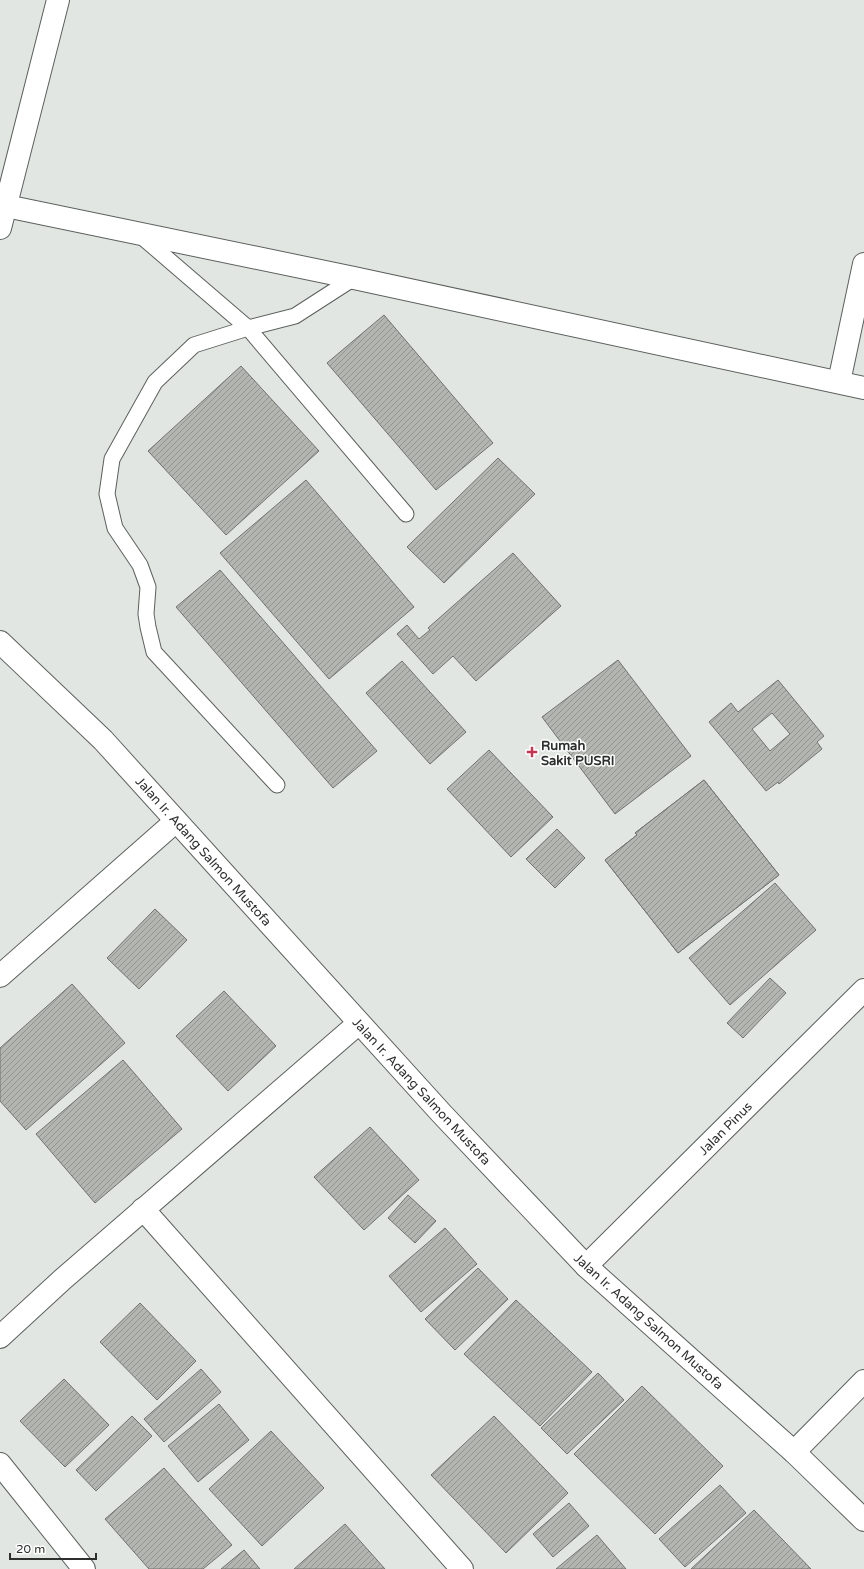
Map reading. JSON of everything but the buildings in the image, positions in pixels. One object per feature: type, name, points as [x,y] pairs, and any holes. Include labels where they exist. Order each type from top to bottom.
[{"type":"street","points":[[0,228],[58,0]]},
{"type":"street","points":[[6,206],[354,278],[864,388]]},
{"type":"street","points":[[839,382],[864,264]]},
{"type":"street","name":"Jalan Ir. Adang Salmon Mustofa","points":[[0,642],[103,740],[447,1119],[586,1266],[794,1452],[864,1520]]},
{"type":"street","points":[[0,976],[176,821]]},
{"type":"street","name":"Jalan Pinus","points":[[586,1266],[864,990]]},
{"type":"street","points":[[0,1338],[63,1279],[359,1023]]},
{"type":"street","points":[[143,1210],[462,1569]]},
{"type":"street","points":[[794,1452],[864,1382]]},
{"type":"street","points":[[0,1464],[84,1569]]},
{"type":"lane","points":[[138,233],[248,328],[406,514]]},
{"type":"lane","points":[[277,785],[154,652],[146,614],[148,587],[140,565],[115,528],[107,494],[112,459],[155,382],[194,345],[248,328],[295,316],[354,278]]},
{"type":"place","name":"Rumah Sakit PUSRI","points":[[532,752]]}]
